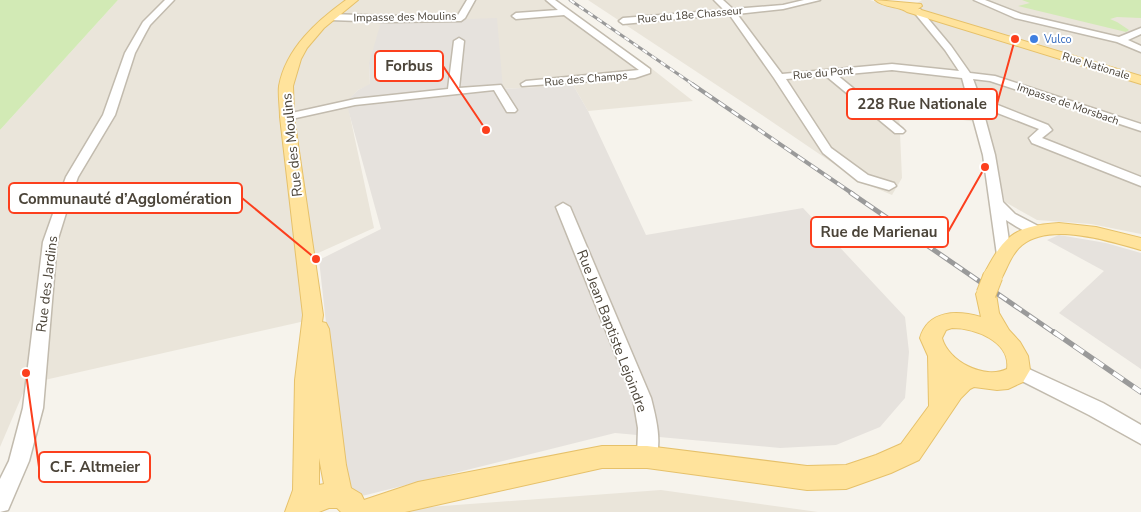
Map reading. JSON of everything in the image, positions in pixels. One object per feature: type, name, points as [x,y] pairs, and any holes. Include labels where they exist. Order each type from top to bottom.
[{"type":"main road","name":"Rue des Moulins","points":[[348,504],[332,465],[318,329],[313,315],[287,117],[286,87],[294,60],[312,34],[330,17],[353,0]]},
{"type":"main road","name":"Rue Nationale","points":[[880,0],[916,7],[937,18],[1141,80]]},
{"type":"main road","points":[[963,320],[989,285],[1004,255],[1016,239],[1037,230],[1062,229],[1084,231],[1141,244]]},
{"type":"main road","points":[[989,285],[989,313],[1000,334],[1017,353],[1020,363],[1018,371],[1012,378],[1001,381],[974,378],[954,368],[939,356],[933,346],[931,336],[933,328],[940,322],[950,320],[963,320],[982,325],[1000,334]]},
{"type":"main road","name":"Rue des Moulins","points":[[300,510],[306,490],[307,363],[309,332],[313,315]]},
{"type":"main road","points":[[939,356],[941,406]]},
{"type":"main road","points":[[366,512],[418,495],[602,458],[647,457],[807,478],[846,477],[882,465],[910,452],[941,406],[962,382],[974,378]]},
{"type":"main road","points":[[300,510],[320,497],[348,504]]},
{"type":"street","name":"Rue des Jardins","points":[[0,503],[18,461],[33,408],[50,242],[64,197],[72,178],[109,116],[130,53],[140,34],[146,24],[170,0]]},
{"type":"street","name":"Impasse des Moulins","points":[[330,17],[388,19],[461,18],[471,0]]},
{"type":"street","name":"Rue des Champs","points":[[526,84],[635,75],[646,70],[550,0]]},
{"type":"street","name":"Rue du Pont","points":[[718,0],[732,12],[779,77],[892,67],[966,74]]},
{"type":"street","name":"Rue du 18e Chasseur","points":[[623,21],[783,7],[816,0]]},
{"type":"street","points":[[978,0],[1018,16],[1120,40],[1141,49]]},
{"type":"street","points":[[916,7],[966,74],[990,155],[1004,255]]},
{"type":"street","points":[[516,16],[566,12]]},
{"type":"street","points":[[927,24],[950,22]]},
{"type":"street","points":[[1141,24],[1131,25],[1141,31]]},
{"type":"street","points":[[1120,40],[1141,31]]},
{"type":"street","points":[[453,92],[459,41]]},
{"type":"street","points":[[829,74],[899,130]]},
{"type":"street","name":"Impasse de Morsbach","points":[[966,74],[991,78],[1141,128]]},
{"type":"street","points":[[779,77],[827,150],[862,178],[889,186]]},
{"type":"street","points":[[287,117],[355,102],[497,87],[511,110]]},
{"type":"street","points":[[975,100],[1044,127],[1046,130],[1035,138],[1036,140],[1141,182]]},
{"type":"street","points":[[998,205],[1010,217],[1037,230]]},
{"type":"street","name":"Rue Jean Baptiste Lejoindre","points":[[563,207],[642,398],[648,426],[647,457]]},
{"type":"street","points":[[1018,371],[1096,409],[1141,435]]},
{"type":"shaded area","points":[[118,0],[554,0],[642,61],[693,101],[588,111],[573,85],[503,89],[369,63],[370,85],[358,90],[347,102],[374,228],[298,262],[305,321],[27,384],[0,447],[0,130]]},
{"type":"shaded area","points":[[588,0],[870,0],[904,11],[922,0],[1141,0],[1141,234],[1091,224],[1037,220],[1005,202],[984,123],[899,111],[902,178],[892,195],[859,181]]},
{"type":"shaded area","points":[[497,18],[503,89],[573,85],[588,111],[646,235],[803,208],[905,317],[909,352],[905,398],[880,427],[836,445],[780,448],[615,433],[362,496],[344,484],[319,260],[381,229],[346,102],[358,90],[370,84],[369,63],[381,22]]},
{"type":"shaded area","points":[[1059,235],[1106,243],[1141,253],[1141,369],[1059,313],[1104,271],[1047,240]]},
{"type":"shaded area","points":[[661,490],[818,512],[392,512],[416,508]]},
{"type":"green space","points":[[0,0],[118,0],[0,130]]},
{"type":"green space","points":[[1022,0],[1141,0],[1141,18],[1117,17],[1110,19],[1129,30],[1126,32],[1018,6],[1030,3]]},
{"type":"railway","points":[[570,0],[694,85]]},
{"type":"railway","points":[[692,84],[853,194]]},
{"type":"railway","points":[[851,193],[1056,334]]},
{"type":"railway","points":[[1054,332],[1141,392]]},
{"type":"place","name":"228 Rue Nationale","points":[[1015,39]]},
{"type":"place","name":"Vulco","points":[[1034,39]]},
{"type":"place","name":"Forbus","points":[[486,130]]},
{"type":"place","name":"Rue de Marienau","points":[[985,167]]},
{"type":"place","name":"Communauté d’Agglomération","points":[[316,259]]},
{"type":"place","name":"C.F. Altmeier","points":[[26,373]]}]
